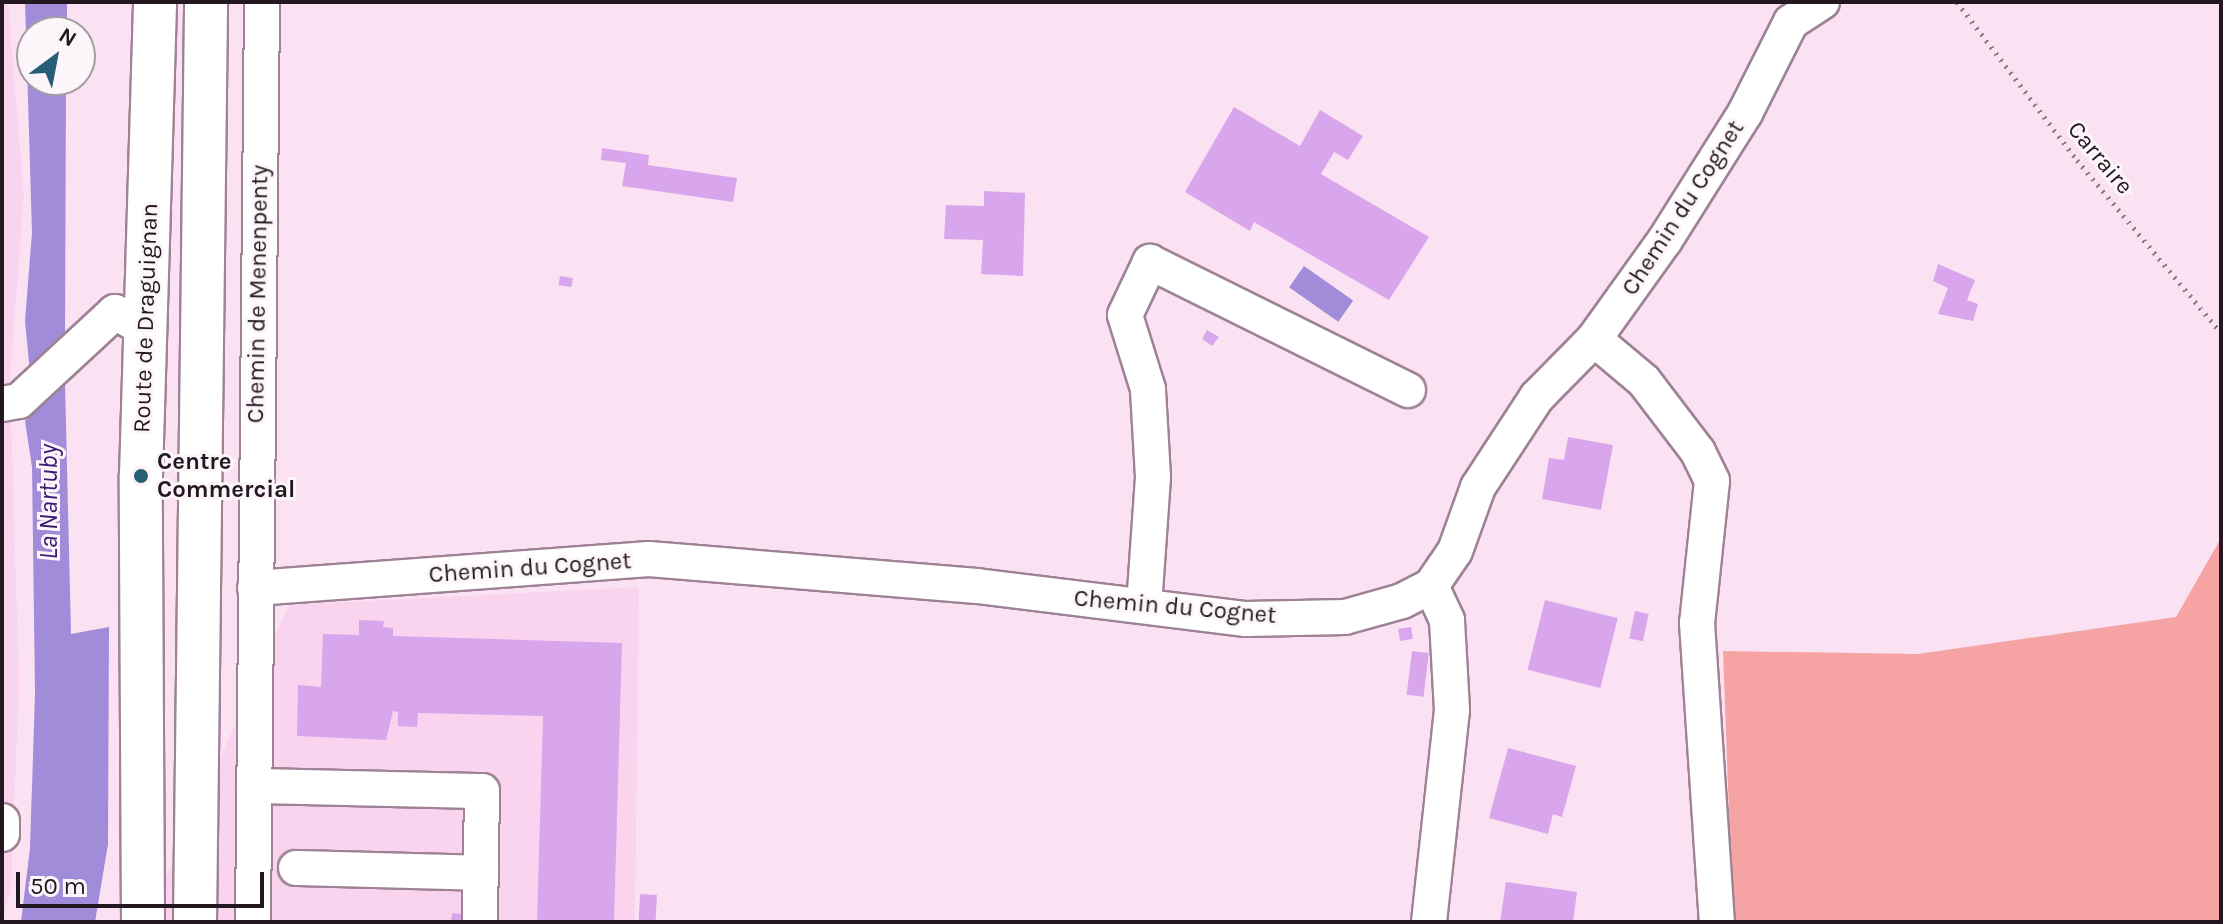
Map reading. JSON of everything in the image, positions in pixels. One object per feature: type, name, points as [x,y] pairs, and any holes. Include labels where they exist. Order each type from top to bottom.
[{"type":"main road","name":"Route de Draguignan","points":[[143,922],[128,323],[155,2]]},
{"type":"main road","points":[[195,922],[206,2]]},
{"type":"street","name":"Chemin de Menenpenty","points":[[253,922],[262,2]]},
{"type":"street","name":"Chemin du Cognet","points":[[255,588],[649,559],[977,586],[1246,619],[1345,617],[1431,586],[1455,551],[1478,487],[1537,397],[1594,339],[1721,151],[1791,22],[1822,2]]},
{"type":"street","points":[[1144,606],[1153,477],[1148,389],[1125,315],[1150,262],[1408,390]]},
{"type":"street","points":[[10,402],[128,323]]},
{"type":"street","points":[[1594,339],[1644,381],[1698,452],[1712,481],[1697,623],[1717,922]]},
{"type":"street","points":[[1429,922],[1452,710],[1447,620],[1431,586]]},
{"type":"street","points":[[254,786],[482,791],[480,922]]},
{"type":"street","points":[[2,821],[2,834]]},
{"type":"street","points":[[296,868],[481,873]]},
{"type":"path","name":"Carraire","points":[[1957,2],[2015,82],[2221,333]]},
{"type":"shaded area","points":[[2,2],[8,2],[24,196],[10,378],[19,686],[11,889],[2,918]]},
{"type":"shaded area","points":[[2221,538],[2221,922],[1733,922],[1723,651],[1918,654],[2176,617]]},
{"type":"shaded area","points":[[639,587],[635,922],[146,922],[289,605]]},
{"type":"water","points":[[25,2],[67,2],[67,16],[25,16]]},
{"type":"water","points":[[28,96],[66,96],[65,340],[30,373],[25,321],[32,232]]},
{"type":"water","points":[[1304,266],[1353,300],[1338,322],[1289,287]]},
{"type":"water","name":"La Nartuby","points":[[65,382],[71,634],[109,627],[108,844],[95,922],[21,922],[30,848],[35,693],[32,467],[25,421]]},
{"type":"building","points":[[1234,107],[1300,146],[1320,110],[1363,136],[1348,160],[1334,152],[1321,174],[1429,237],[1389,300],[1254,222],[1250,231],[1185,192]]},
{"type":"building","points":[[602,148],[649,155],[648,165],[737,178],[733,202],[622,186],[626,163],[601,160]]},
{"type":"building","points":[[984,191],[1025,193],[1023,276],[981,274],[983,240],[944,239],[946,205],[984,206]]},
{"type":"building","points":[[1938,264],[1975,280],[1967,300],[1978,304],[1973,321],[1938,314],[1948,288],[1933,281]]},
{"type":"building","points":[[560,276],[573,278],[571,287],[559,285]]},
{"type":"building","points":[[1207,330],[1219,337],[1212,346],[1202,339]]},
{"type":"building","points":[[1568,437],[1613,445],[1601,510],[1542,499],[1549,458],[1564,460]]},
{"type":"building","points":[[1545,600],[1618,618],[1600,688],[1528,670]]},
{"type":"building","points":[[1635,611],[1649,614],[1643,641],[1629,638]]},
{"type":"building","points":[[359,620],[384,621],[383,627],[393,628],[393,636],[622,643],[614,922],[537,922],[543,716],[418,713],[417,727],[398,726],[398,712],[393,711],[386,740],[297,736],[298,685],[321,687],[323,634],[359,635]]},
{"type":"building","points":[[1411,627],[1413,639],[1400,641],[1398,629]]},
{"type":"building","points":[[1412,651],[1429,653],[1424,697],[1407,695]]},
{"type":"building","points":[[1508,748],[1576,766],[1562,817],[1553,814],[1548,834],[1489,818]]},
{"type":"building","points":[[1506,882],[1577,892],[1573,922],[1500,922]]},
{"type":"building","points":[[640,894],[657,895],[656,922],[639,922]]},
{"type":"building","points":[[452,913],[463,914],[463,922],[451,922]]},
{"type":"place","name":"Centre Commercial","points":[[141,476]]}]
